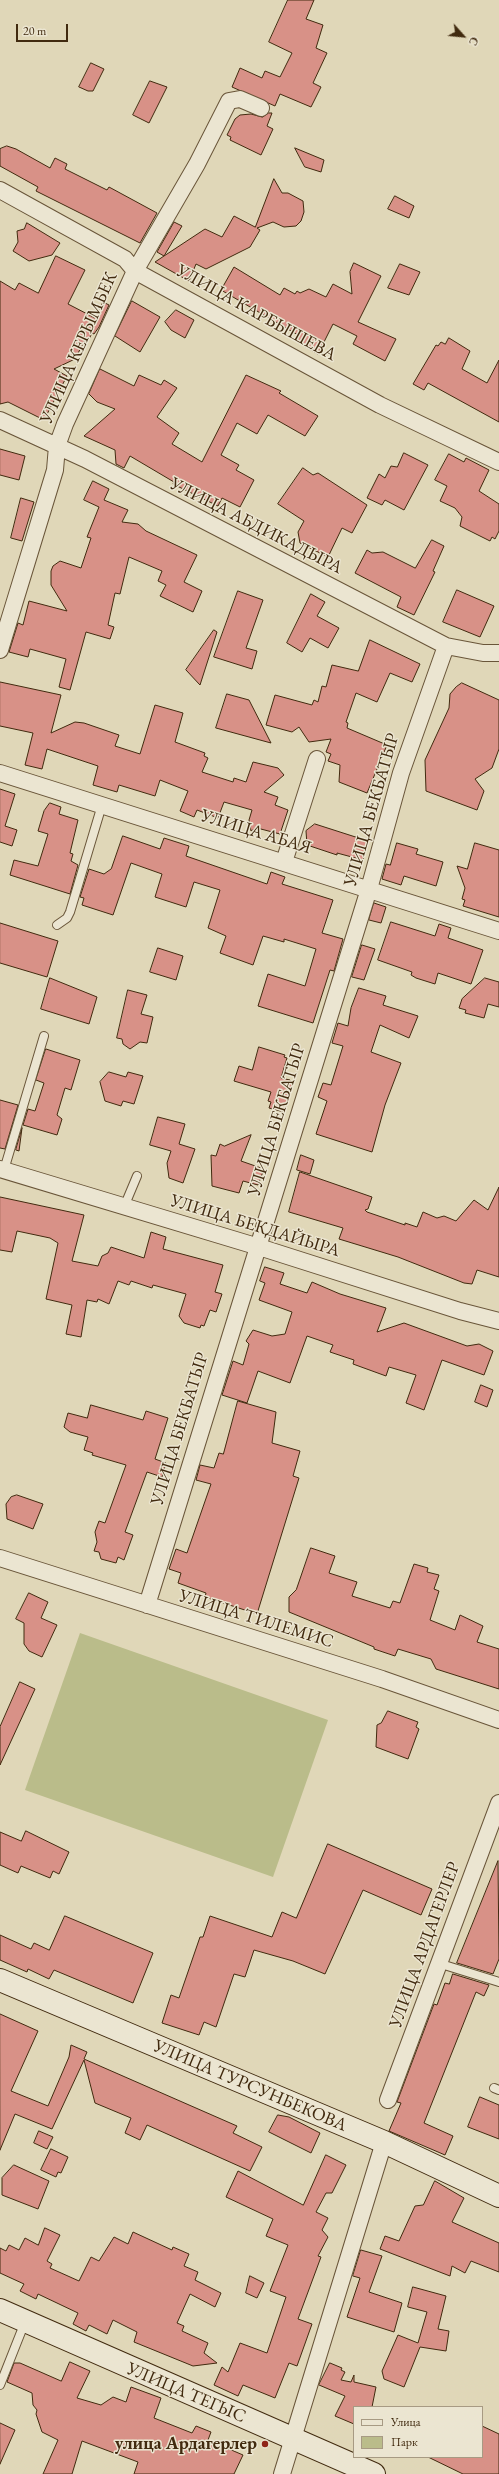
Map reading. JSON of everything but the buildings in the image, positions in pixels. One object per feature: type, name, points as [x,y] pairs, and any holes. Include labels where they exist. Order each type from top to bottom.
[{"type":"street","name":"УЛИЦА КЕРЫМБЕК","points":[[0,650],[55,470],[57,446],[74,402],[135,271],[197,164],[229,101],[240,99],[261,108]]},
{"type":"street","name":"УЛИЦА КАРБЫШЕВА","points":[[0,190],[125,259],[135,271],[380,405],[499,462]]},
{"type":"street","name":"УЛИЦА АБДИКАДЫРА","points":[[0,420],[57,446],[446,646],[483,653],[499,653]]},
{"type":"street","name":"УЛИЦА БЕКБАТЫР","points":[[147,1605],[369,889],[401,773],[446,646]]},
{"type":"street","points":[[284,862],[317,759]]},
{"type":"street","name":"УЛИЦА АБАЯ","points":[[0,773],[499,931]]},
{"type":"street","name":"УЛИЦА БЕКДАЙЫРА","points":[[2,1169],[259,1247],[460,1311],[499,1321]]},
{"type":"street","name":"УЛИЦА ТИЛЕМИС","points":[[0,1558],[382,1679],[499,1720]]},
{"type":"street","name":"УЛИЦА АРДАГЕРЛЕР","points":[[388,2100],[441,1964],[497,1813]]},
{"type":"street","name":"УЛИЦА ТУРСУНБЕКОВА","points":[[0,1980],[384,2142],[499,2196]]},
{"type":"street","points":[[282,2474],[384,2142]]},
{"type":"street","name":"УЛИЦА ТЕГЫС","points":[[0,2310],[374,2474]]},
{"type":"lane","points":[[57,925],[67,918],[70,912],[102,805]]},
{"type":"lane","points":[[2,1169],[44,1036]]},
{"type":"lane","points":[[124,1207],[137,1176]]},
{"type":"lane","points":[[441,1964],[499,1982]]},
{"type":"lane","points":[[0,2386],[25,2321]]},
{"type":"green space","points":[[80,1633],[328,1720],[273,1877],[25,1790]]},
{"type":"place","name":"улица Ардагерлер","points":[[265,2444]]}]
